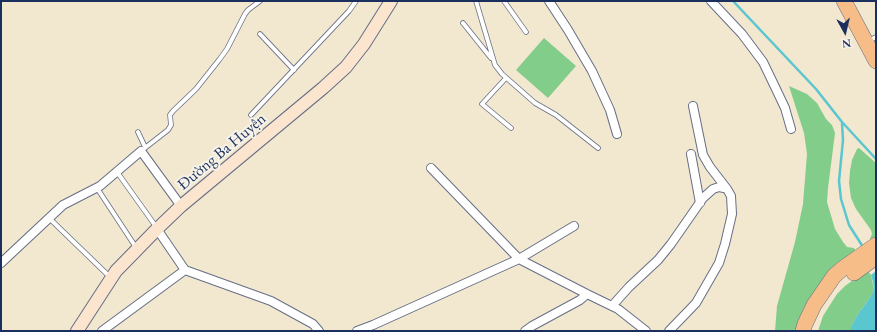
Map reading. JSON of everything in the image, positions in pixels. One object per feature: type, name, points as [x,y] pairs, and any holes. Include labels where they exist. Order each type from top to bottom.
[{"type":"highway","points":[[844,1],[871,39],[876,61]]},
{"type":"highway","points":[[803,331],[814,305],[834,276],[876,245]]},
{"type":"highway","points":[[812,331],[825,303],[838,286],[848,277],[876,258]]},
{"type":"street","name":"Đường Ba Huyện","points":[[76,331],[116,271],[137,249],[181,206],[323,88],[346,67],[364,44],[392,1]]},
{"type":"street","points":[[549,1],[592,71],[610,110],[617,134]]},
{"type":"street","points":[[711,1],[742,34],[763,62],[785,108],[791,129]]},
{"type":"street","points":[[669,331],[696,303],[718,263],[725,244],[732,214],[731,196],[703,155],[693,106]]},
{"type":"street","points":[[1,263],[63,205],[100,186],[143,149],[181,206]]},
{"type":"street","points":[[691,154],[700,203]]},
{"type":"street","points":[[431,168],[519,259],[618,309],[646,331]]},
{"type":"street","points":[[612,306],[629,287],[658,260],[703,198],[719,187],[728,190]]},
{"type":"street","points":[[357,331],[519,259],[574,226]]},
{"type":"street","points":[[157,229],[184,270],[271,301],[313,324],[318,331]]},
{"type":"street","points":[[102,331],[184,270]]},
{"type":"street","points":[[524,331],[580,300],[587,294]]},
{"type":"lane","points":[[138,132],[143,149],[168,130],[171,125],[170,115],[196,89],[227,50],[245,14],[260,1]]},
{"type":"lane","points":[[252,115],[349,11],[356,1]]},
{"type":"lane","points":[[476,1],[493,60],[502,74],[535,103],[556,115],[598,148]]},
{"type":"lane","points":[[504,1],[526,32]]},
{"type":"lane","points":[[463,23],[493,60]]},
{"type":"lane","points":[[260,34],[294,70]]},
{"type":"lane","points":[[506,78],[482,104],[511,128]]},
{"type":"lane","points":[[116,171],[157,229]]},
{"type":"lane","points":[[97,188],[137,249]]},
{"type":"lane","points":[[49,218],[111,278]]},
{"type":"green space","points":[[544,38],[576,66],[548,98],[516,70]]},
{"type":"green space","points":[[789,86],[807,94],[817,103],[826,119],[832,125],[835,133],[827,202],[835,229],[847,247],[854,248],[857,253],[797,331],[775,331],[777,306],[795,242],[803,204],[807,154],[804,133]]},
{"type":"green space","points":[[859,148],[876,163],[876,241],[873,243],[870,239],[872,234],[871,230],[856,209],[851,198],[849,183],[850,171],[852,160],[857,149]]},
{"type":"green space","points":[[867,270],[871,275],[874,290],[856,317],[851,327],[851,331],[818,331],[823,316],[837,294],[845,286]]},
{"type":"water","points":[[876,271],[876,331],[851,331],[851,327],[856,317],[874,290],[871,275]]},
{"type":"waterway","points":[[733,1],[816,89],[842,122],[876,159]]},
{"type":"waterway","points":[[842,123],[843,140],[839,181],[841,199],[849,225],[863,247]]}]
